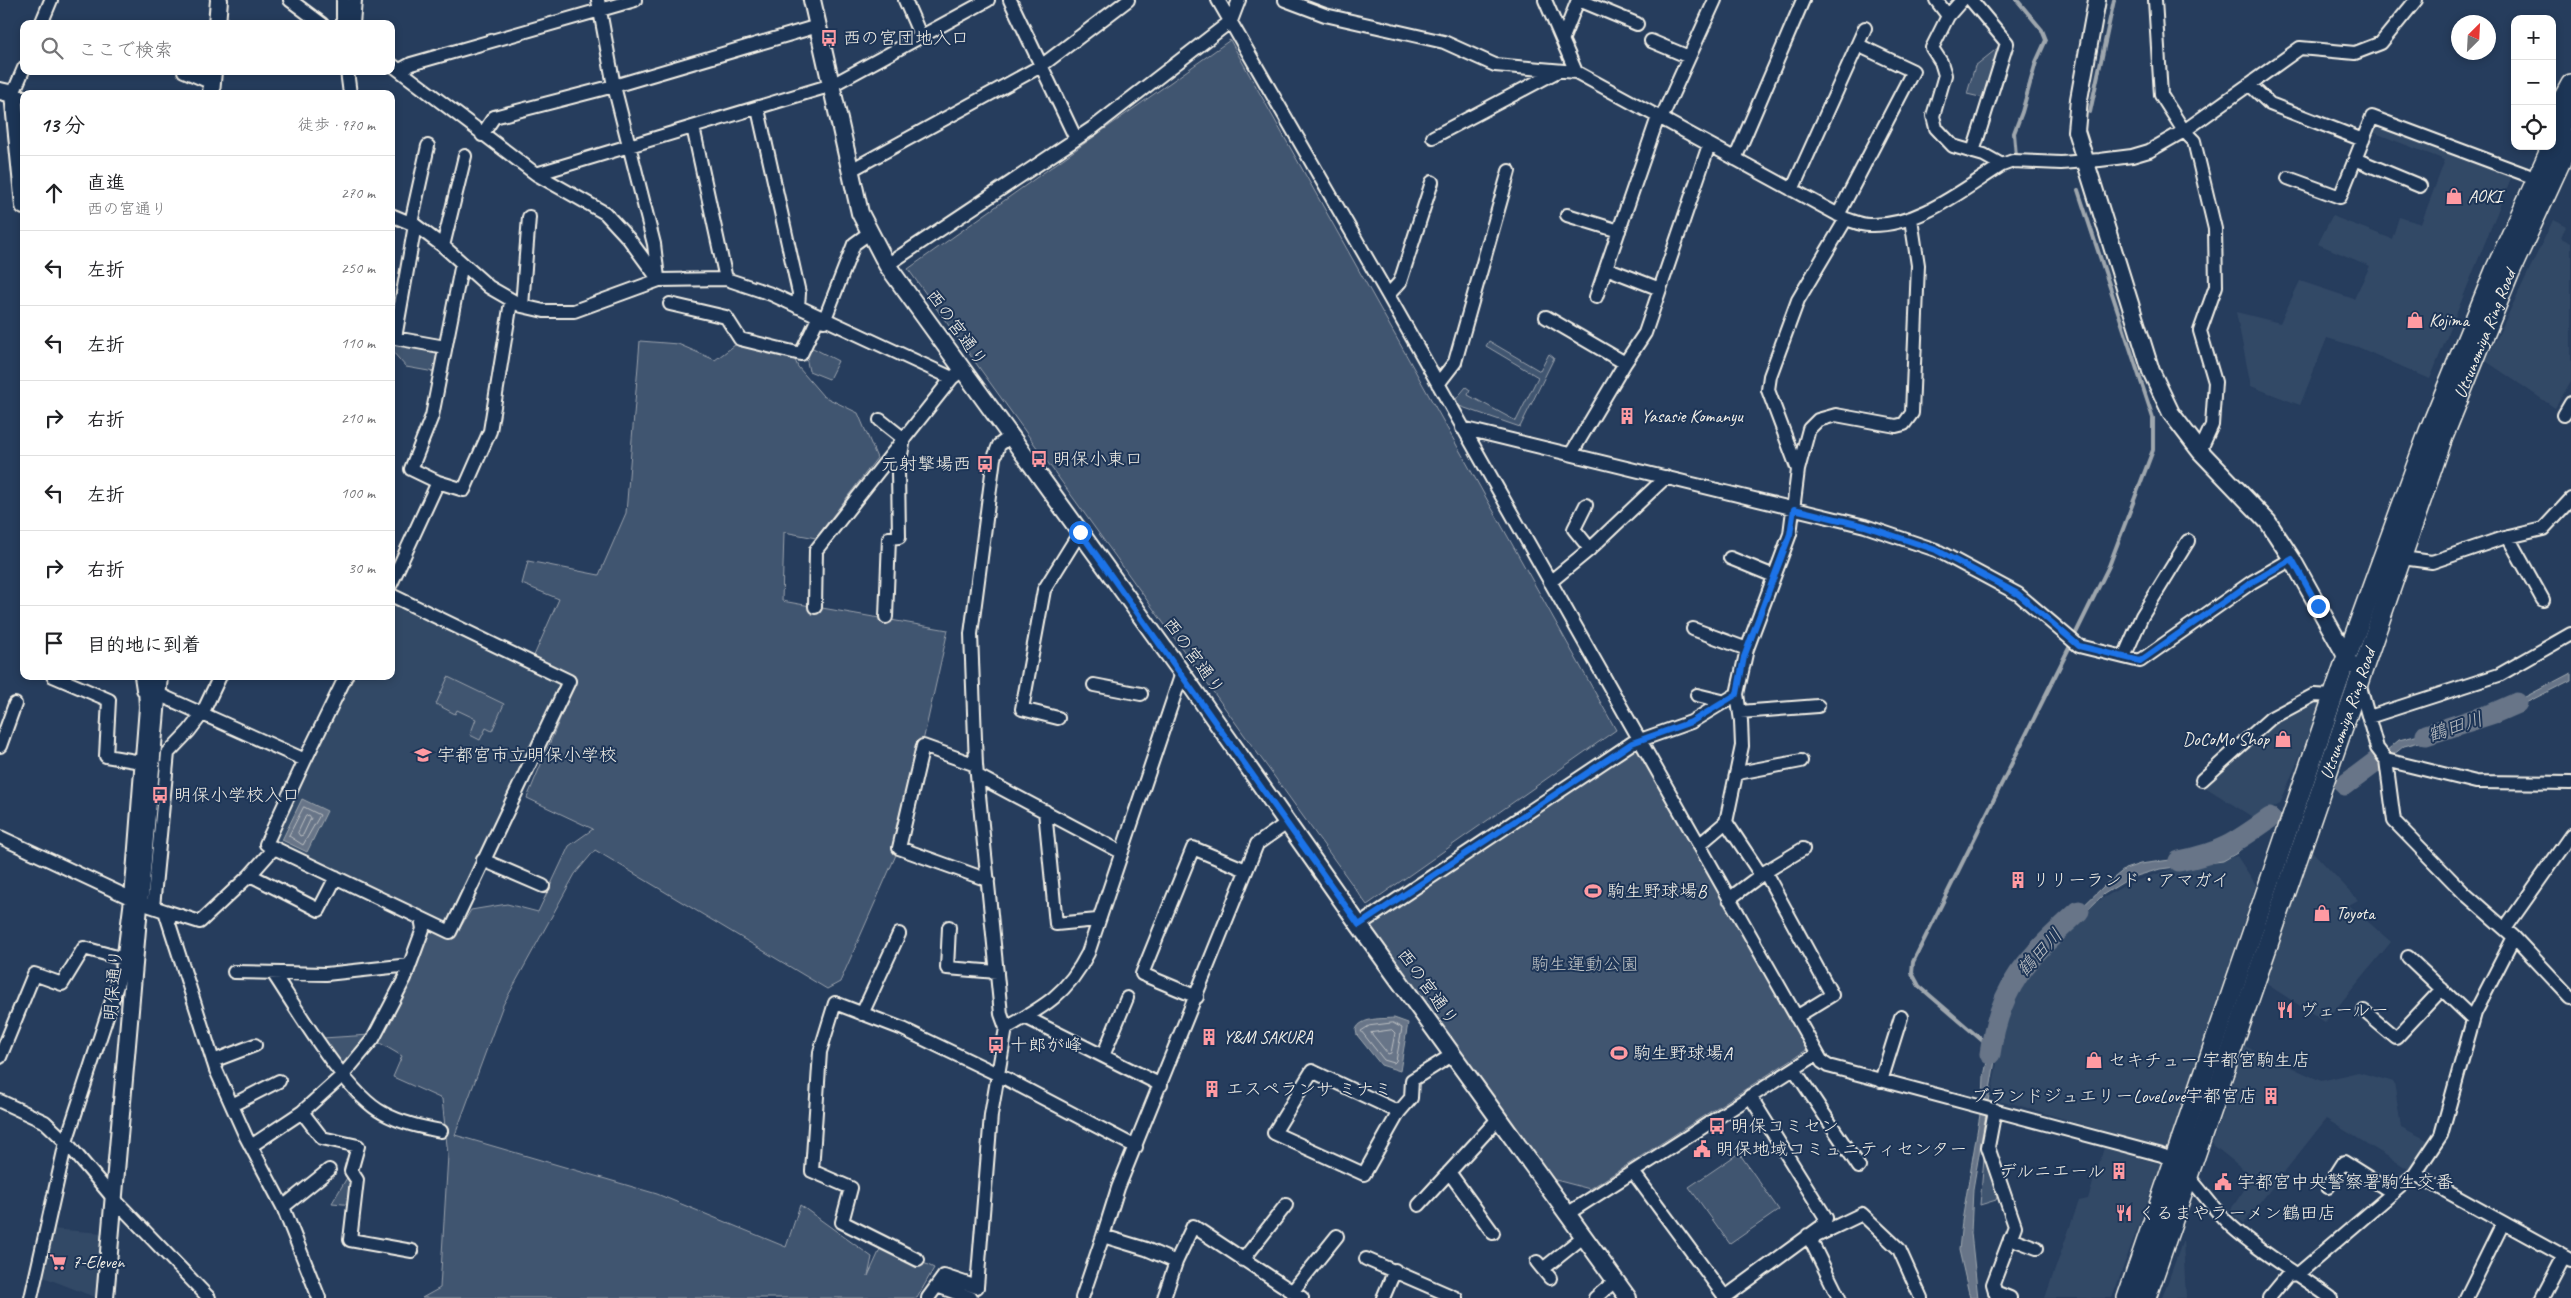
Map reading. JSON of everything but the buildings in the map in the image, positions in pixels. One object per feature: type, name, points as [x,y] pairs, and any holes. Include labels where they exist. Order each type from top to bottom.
[{"type":"main road","points":[[2556,111],[2571,84]]},
{"type":"main road","name":"Utsunomiya Ring Road","points":[[2556,138],[2571,107]]},
{"type":"main road","name":"Utsunomiya Ring Road","points":[[2127,1298],[2333,696],[2430,431],[2502,272],[2571,140]]},
{"type":"main road","points":[[2502,272],[2509,215],[2537,150]]},
{"type":"main road","name":"Utsunomiya Ring Road","points":[[2146,1298],[2443,437],[2502,272],[2550,150]]},
{"type":"main road","points":[[2502,272],[2538,232],[2571,166]]},
{"type":"street","points":[[42,20],[50,0]]},
{"type":"street","points":[[217,20],[219,0]]},
{"type":"street","points":[[290,0],[317,20]]},
{"type":"street","points":[[343,0],[343,20]]},
{"type":"street","points":[[353,20],[355,0]]},
{"type":"street","points":[[395,67],[411,64],[599,5],[634,0]]},
{"type":"street","name":"西の宮通り","points":[[812,0],[860,213],[887,265],[957,374],[1011,436],[1182,672],[1359,925],[1628,1298]]},
{"type":"street","points":[[905,0],[922,37]]},
{"type":"street","points":[[536,174],[832,86],[988,0]]},
{"type":"street","points":[[1010,0],[1076,139]]},
{"type":"street","points":[[851,170],[1041,66],[1128,0]]},
{"type":"street","points":[[1218,0],[1232,21],[1388,295],[1817,1054],[1828,1066],[2162,1155],[2174,1163],[2188,1177],[2230,1225],[2331,1298]]},
{"type":"street","points":[[887,265],[1076,139],[1232,21],[1239,0]]},
{"type":"street","points":[[1285,0],[1326,15],[1444,42],[1495,65],[1576,72],[1842,217],[1867,225],[1893,224],[1911,219],[2002,165],[2013,161],[2061,163],[2132,156],[2149,151],[2184,131],[2300,48],[2355,53],[2381,43],[2416,0]]},
{"type":"street","points":[[1545,0],[1563,38],[1576,72]]},
{"type":"street","points":[[1563,38],[1579,0],[1637,24]]},
{"type":"street","points":[[1596,297],[1660,118],[1715,0]]},
{"type":"street","points":[[1735,159],[1803,0]]},
{"type":"street","points":[[1936,0],[1948,16]]},
{"type":"street","points":[[1962,0],[1948,16],[1932,48],[1942,62],[1945,75],[1933,116],[1936,128],[1953,146],[1973,152],[2002,165]]},
{"type":"street","points":[[1971,0],[2006,43],[1973,152]]},
{"type":"street","points":[[2097,0],[2079,99],[2076,132],[2151,371],[2171,413],[2200,451],[2268,522],[2292,559],[2347,656],[2359,684],[2377,748],[2386,760],[2394,821],[2464,892],[2510,933],[2571,998]]},
{"type":"street","points":[[2155,0],[2162,95],[2184,131],[2194,140],[2215,229],[2216,286],[2200,331],[2215,382],[2212,424],[2200,451]]},
{"type":"street","points":[[599,5],[614,86],[654,244],[659,280]]},
{"type":"street","points":[[482,135],[494,118],[614,86],[818,26]]},
{"type":"street","points":[[1792,190],[1866,28]]},
{"type":"street","points":[[1651,41],[1689,57]]},
{"type":"street","points":[[1798,470],[1768,390],[1770,376],[1798,300],[1842,217],[1914,70],[1858,45]]},
{"type":"street","points":[[395,67],[482,135],[536,174],[605,213],[629,238],[659,280]]},
{"type":"street","points":[[1433,137],[1558,71]]},
{"type":"street","points":[[20,169],[12,94],[21,75]]},
{"type":"street","points":[[193,75],[212,83]]},
{"type":"street","points":[[348,75],[349,90]]},
{"type":"street","points":[[2249,84],[2270,104],[2363,140]]},
{"type":"street","points":[[758,109],[799,293],[798,307]]},
{"type":"street","points":[[2288,178],[2340,197],[2372,117],[2527,175]]},
{"type":"street","points":[[693,127],[726,279]]},
{"type":"street","points":[[1571,454],[1624,363],[1645,333],[1709,145]]},
{"type":"street","points":[[428,146],[413,224],[395,338],[446,347]]},
{"type":"street","points":[[443,246],[464,156]]},
{"type":"street","points":[[2356,159],[2420,186]]},
{"type":"street","points":[[1438,384],[1454,362],[1509,171]]},
{"type":"street","points":[[1388,295],[1400,282],[1432,182]]},
{"type":"street","points":[[1567,215],[1619,231]]},
{"type":"street","points":[[395,217],[413,224],[443,246],[489,287],[516,304],[544,311],[574,310],[659,280],[726,279],[747,284],[821,319],[957,374],[816,550],[815,606]]},
{"type":"street","points":[[462,263],[432,416],[411,468],[438,482],[464,490],[490,431],[516,304],[529,217]]},
{"type":"street","points":[[1699,845],[1726,822],[1738,773],[1742,746],[1737,694],[1747,649],[1790,534],[1798,470],[1810,429],[1818,420],[1836,416],[1896,426],[1904,424],[1912,413],[1918,265],[1911,219]]},
{"type":"street","points":[[670,304],[726,316],[740,339],[801,354],[821,319],[854,244],[869,233]]},
{"type":"street","points":[[1606,268],[1660,289]]},
{"type":"street","points":[[1546,317],[1624,363]]},
{"type":"street","points":[[2564,415],[2571,403]]},
{"type":"street","points":[[880,420],[904,439]]},
{"type":"street","points":[[1462,428],[1865,526],[1936,550],[2018,594],[2074,643],[2140,661],[2252,582],[2292,559]]},
{"type":"street","points":[[928,1298],[937,1286],[973,1294],[992,1114],[1006,1028],[1002,1014],[997,972],[977,770],[971,623],[994,458],[999,445],[1011,436]]},
{"type":"street","points":[[886,616],[889,538],[899,537],[898,470],[904,439]]},
{"type":"street","points":[[1550,582],[1590,549],[1666,477]]},
{"type":"street","points":[[395,575],[438,482]]},
{"type":"street","points":[[2402,558],[2432,562],[2508,537],[2543,529],[2570,503]]},
{"type":"street","points":[[1586,505],[1574,528],[1590,549]]},
{"type":"street","points":[[1058,718],[1022,709],[1044,590],[1080,532]]},
{"type":"street","points":[[2508,537],[2543,600]]},
{"type":"street","points":[[2124,657],[2142,616],[2188,541]]},
{"type":"street","points":[[1730,558],[1774,576]]},
{"type":"street","points":[[344,680],[266,844],[450,932],[569,681],[395,596]]},
{"type":"street","points":[[1693,629],[1747,649]]},
{"type":"street","points":[[2369,717],[2499,675],[2571,634]]},
{"type":"street","points":[[1006,1028],[1061,992],[1077,976],[1088,953],[1097,920],[1182,672]]},
{"type":"street","points":[[62,680],[109,700],[106,756],[141,762]]},
{"type":"street","points":[[32,1298],[66,1142],[124,959],[147,905],[168,753],[189,732],[202,714],[218,680]]},
{"type":"street","points":[[1094,685],[1141,694]]},
{"type":"street","points":[[305,760],[202,714],[149,686],[141,762],[147,905],[232,1105],[283,1207],[319,1298]]},
{"type":"street","name":"明保通り","points":[[105,1298],[114,1199],[147,905],[149,686]]},
{"type":"street","points":[[1359,925],[1640,740],[1691,722],[1737,694]]},
{"type":"street","points":[[2202,780],[2271,718],[2314,694],[2333,696]]},
{"type":"street","points":[[1697,695],[1726,702]]},
{"type":"street","points":[[0,746],[15,704]]},
{"type":"street","points":[[1740,712],[1818,706]]},
{"type":"street","points":[[988,880],[899,848],[923,746],[977,770],[1045,811],[1121,852]]},
{"type":"street","points":[[2386,760],[2476,782],[2571,783]]},
{"type":"street","points":[[1738,773],[1801,761]]},
{"type":"street","points":[[1045,811],[1056,924],[1097,920]]},
{"type":"street","points":[[1726,822],[1763,874],[1832,994],[1796,1017]]},
{"type":"street","points":[[1082,1298],[1118,1188],[1257,844],[1287,823]]},
{"type":"street","points":[[2269,1298],[2288,1275],[2298,1274],[2415,1174],[2441,1135],[2473,1020],[2510,933],[2571,835]]},
{"type":"street","points":[[0,837],[147,905],[200,922],[250,875],[274,848]]},
{"type":"street","points":[[1197,996],[1142,974],[1193,848],[1246,870]]},
{"type":"street","points":[[1729,899],[1763,874],[1803,849]]},
{"type":"street","points":[[483,860],[543,886]]},
{"type":"street","points":[[250,875],[319,910],[336,877]]},
{"type":"street","points":[[251,1146],[302,1112],[343,1075],[373,1039],[410,966],[423,929],[421,918]]},
{"type":"street","points":[[949,927],[947,968],[997,972]]},
{"type":"street","points":[[862,1014],[899,934]]},
{"type":"street","points":[[0,1056],[34,974],[62,984],[84,948],[124,959]]},
{"type":"street","points":[[2408,957],[2473,1020]]},
{"type":"street","points":[[234,972],[326,974],[410,966]]},
{"type":"street","points":[[273,973],[356,1091],[382,1113],[417,1126],[441,1131]]},
{"type":"street","points":[[2364,1011],[2396,1038],[2442,990]]},
{"type":"street","points":[[1103,1056],[1127,998]]},
{"type":"street","points":[[918,1260],[842,1222],[851,1188],[812,1172],[820,1052],[835,1003],[903,1029],[997,1074],[1136,1146]]},
{"type":"street","points":[[1025,1017],[1161,1085]]},
{"type":"street","points":[[1881,1081],[1901,1017]]},
{"type":"street","points":[[213,1060],[255,1045]]},
{"type":"street","points":[[1567,1214],[1817,1054]]},
{"type":"street","points":[[1399,1112],[1312,1070],[1274,1133],[1364,1174],[1399,1112],[1411,1098],[1412,1080],[1452,1055]]},
{"type":"street","points":[[1794,1069],[1859,1167]]},
{"type":"street","points":[[232,1105],[279,1081]]},
{"type":"street","points":[[1633,1172],[1724,1298],[1809,1237],[1822,1226],[1826,1218],[1750,1096]]},
{"type":"street","points":[[0,1101],[45,1122],[66,1142],[114,1199],[209,1298]]},
{"type":"street","points":[[1992,1110],[1988,1147],[2015,1226],[1993,1284],[1996,1295],[2010,1298]]},
{"type":"street","points":[[302,1112],[322,1138],[358,1146],[351,1171],[357,1180],[350,1240],[412,1251]]},
{"type":"street","points":[[1419,1205],[1498,1119]]},
{"type":"street","points":[[2328,1187],[2344,1162],[2393,1193]]},
{"type":"street","points":[[283,1207],[329,1170]]},
{"type":"street","points":[[1449,1172],[1493,1233]]},
{"type":"street","points":[[2415,1174],[2567,1258],[2542,1298]]},
{"type":"street","points":[[1243,1260],[1286,1205]]},
{"type":"street","points":[[1809,1237],[1862,1214],[1899,1249],[1921,1298]]},
{"type":"street","points":[[2466,1298],[2503,1223]]},
{"type":"street","points":[[1164,1298],[1176,1262],[1193,1226],[1297,1295],[1337,1236]]},
{"type":"street","points":[[1103,1236],[1146,1249],[1176,1262]]},
{"type":"street","points":[[1543,1270],[1584,1237]]},
{"type":"street","points":[[1809,1237],[1839,1298]]},
{"type":"street","points":[[2010,1238],[2037,1248]]},
{"type":"street","points":[[1366,1259],[1395,1270],[1453,1297]]},
{"type":"street","points":[[1383,1298],[1395,1270]]},
{"type":"street","points":[[1595,1298],[1615,1280]]},
{"type":"shaded area","points":[[2374,122],[2486,165],[2511,178],[2430,379],[2358,347],[2327,338],[2300,405],[2251,386],[2236,312],[2280,323],[2300,281],[2354,299],[2370,266],[2318,244],[2332,216],[2392,239],[2399,217],[2421,224],[2445,160],[2370,131]]},
{"type":"shaded area","points":[[2553,220],[2566,227],[2561,238],[2571,243],[2571,381],[2555,408],[2486,361]]},
{"type":"shaded area","name":"宇都宮市立明保小学校","points":[[395,603],[562,682],[452,920],[443,924],[275,844],[272,839],[349,680],[395,680]]},
{"type":"shaded area","points":[[2315,697],[2322,701],[2280,804],[2254,818],[2202,785],[2273,721]]},
{"type":"shaded area","points":[[2312,851],[2358,900],[2349,905],[2391,942],[2325,1022],[2265,983]]},
{"type":"shaded area","points":[[2237,856],[2256,885],[2167,1150],[2014,1104],[1996,1101],[1992,1092],[2005,1015],[2013,995],[2027,971],[2093,904],[2127,884],[2181,866],[2220,861]]},
{"type":"shaded area","points":[[2245,1046],[2321,1081],[2358,1072],[2394,1082],[2401,1127],[2431,1142],[2410,1170],[2326,1119],[2244,1223],[2229,1212],[2253,1177],[2212,1144]]},
{"type":"shaded area","points":[[2104,1148],[2161,1164],[2112,1298],[2045,1298],[2079,1201],[2088,1199]]},
{"type":"shaded area","points":[[50,1229],[103,1233],[97,1298],[41,1276]]},
{"type":"shaded area","points":[[2183,1240],[2186,1298],[2162,1298]]},
{"type":"green space","points":[[1230,40],[1616,730],[1367,905],[908,269]]},
{"type":"green space","points":[[1999,47],[1984,98],[1967,94],[1975,66]]},
{"type":"green space","points":[[395,338],[445,347],[440,373],[406,367],[395,354]]},
{"type":"green space","points":[[640,341],[678,344],[715,360],[735,345],[792,353],[798,367],[823,396],[858,413],[877,458],[816,538],[784,532],[782,601],[948,630],[899,848],[840,982],[827,989],[595,850],[575,874],[503,1005],[455,1135],[657,1194],[786,1247],[800,1205],[872,1257],[868,1276],[883,1243],[934,1268],[917,1298],[422,1298],[440,1288],[448,1155],[442,1099],[393,1077],[402,1056],[373,1039],[423,929],[454,938],[471,910],[507,904],[538,912],[569,846],[593,829],[527,798],[576,680],[533,658],[559,599],[522,584],[528,561],[599,575],[626,513]]},
{"type":"green space","points":[[1489,341],[1540,371],[1549,354],[1554,358],[1520,427],[1459,406],[1456,399],[1466,387],[1470,390],[1468,395],[1516,421],[1538,377],[1486,346]]},
{"type":"green space","points":[[811,347],[838,361],[829,379],[809,371],[806,357]]},
{"type":"green space","points":[[448,677],[504,704],[492,731],[486,728],[480,740],[470,735],[476,719],[457,710],[455,714],[436,704]]},
{"type":"green space","name":"駒生運動公園","points":[[1637,745],[1808,1049],[1590,1189],[1552,1179],[1368,925]]},
{"type":"green space","points":[[370,1035],[349,1063],[341,1063],[323,1038]]},
{"type":"green space","points":[[1739,1153],[1779,1210],[1730,1244],[1689,1187]]},
{"type":"green space","points":[[1984,1158],[1998,1194],[1996,1200],[1980,1205]]},
{"type":"green space","points":[[351,1171],[354,1205],[332,1203]]},
{"type":"water","points":[[2571,673],[2571,680],[2492,720],[2467,730],[2404,746],[2348,792],[2344,787],[2399,740],[2483,719]]},
{"type":"water","points":[[302,799],[327,811],[307,852],[282,840]]},
{"type":"water","points":[[2282,814],[2279,820],[2260,830],[2237,853],[2223,861],[2160,869],[2130,878],[2104,894],[2018,978],[2004,1008],[1973,1189],[1971,1233],[1978,1298],[1970,1298],[1959,1250],[1962,1221],[1983,1097],[1984,1076],[1999,1005],[2009,980],[2105,885],[2125,869],[2140,864],[2223,853],[2264,820]]},
{"type":"water","points":[[1394,1018],[1408,1023],[1400,1071],[1381,1065],[1357,1035],[1356,1030],[1358,1026],[1367,1021]]},
{"type":"waterway","points":[[2016,156],[2014,133],[2036,62],[2046,40],[2042,30],[2017,0]]},
{"type":"waterway","points":[[2090,112],[2114,0]]},
{"type":"waterway","points":[[2074,637],[2109,566],[2153,450],[2153,418],[2078,190]]},
{"type":"waterway","points":[[1991,1048],[1919,986],[1912,973],[1913,962],[2071,644]]},
{"type":"waterway","name":"鶴田川","points":[[2426,735],[2494,713],[2517,703]]},
{"type":"waterway","name":"鶴田川","points":[[2345,785],[2377,761]]},
{"type":"waterway","name":"鶴田川","points":[[2179,861],[2194,858],[2227,846],[2270,818]]},
{"type":"waterway","name":"鶴田川","points":[[1990,1054],[2001,1008],[2009,990],[2020,973],[2045,943],[2079,911]]},
{"type":"place","name":"西の宮団地入口","points":[[829,38]]},
{"type":"place","name":"AOKI","points":[[2454,196]]},
{"type":"place","name":"Kojima","points":[[2415,320]]},
{"type":"place","name":"Yasasie Komanyu","points":[[1627,416]]},
{"type":"place","name":"明保小東口","points":[[1039,459]]},
{"type":"place","name":"元射撃場西","points":[[985,464]]},
{"type":"place","name":"DoCoMo Shop","points":[[2283,739]]},
{"type":"place","name":"宇都宮市立明保小学校","points":[[423,755]]},
{"type":"place","name":"明保小学校入口","points":[[160,795]]},
{"type":"place","name":"リリーランド・アマガイ","points":[[2018,880]]},
{"type":"place","name":"駒生野球場B","points":[[1593,891]]},
{"type":"place","name":"Toyota","points":[[2322,913]]},
{"type":"place","name":"ヴェールー","points":[[2285,1010]]},
{"type":"place","name":"Y&M SAKURA","points":[[1209,1037]]},
{"type":"place","name":"十郎が峰","points":[[996,1045]]},
{"type":"place","name":"駒生野球場A","points":[[1619,1053]]},
{"type":"place","name":"セキチュー 宇都宮駒生店","points":[[2094,1060]]},
{"type":"place","name":"エスペランサ ミナミ","points":[[1212,1089]]},
{"type":"place","name":"ブランドジュエリーLoveLove宇都宮店","points":[[2271,1096]]},
{"type":"place","name":"明保コミセン","points":[[1717,1126]]},
{"type":"place","name":"明保地域コミュニティセンター","points":[[1702,1149]]},
{"type":"place","name":"デルニエール","points":[[2119,1171]]},
{"type":"place","name":"宇都宮中央警察署駒生交番","points":[[2223,1182]]},
{"type":"place","name":"くるまやラーメン鶴田店","points":[[2124,1213]]},
{"type":"place","name":"7-Eleven","points":[[58,1262]]},
{"type":"route","points":[[1080,532],[1182,672],[1359,925],[1632,743],[1691,722],[1737,694],[1744,657],[1790,534],[1794,509],[1865,526],[1936,550],[2018,594],[2079,646],[2140,661],[2252,582],[2292,559],[2318,606]]}]
